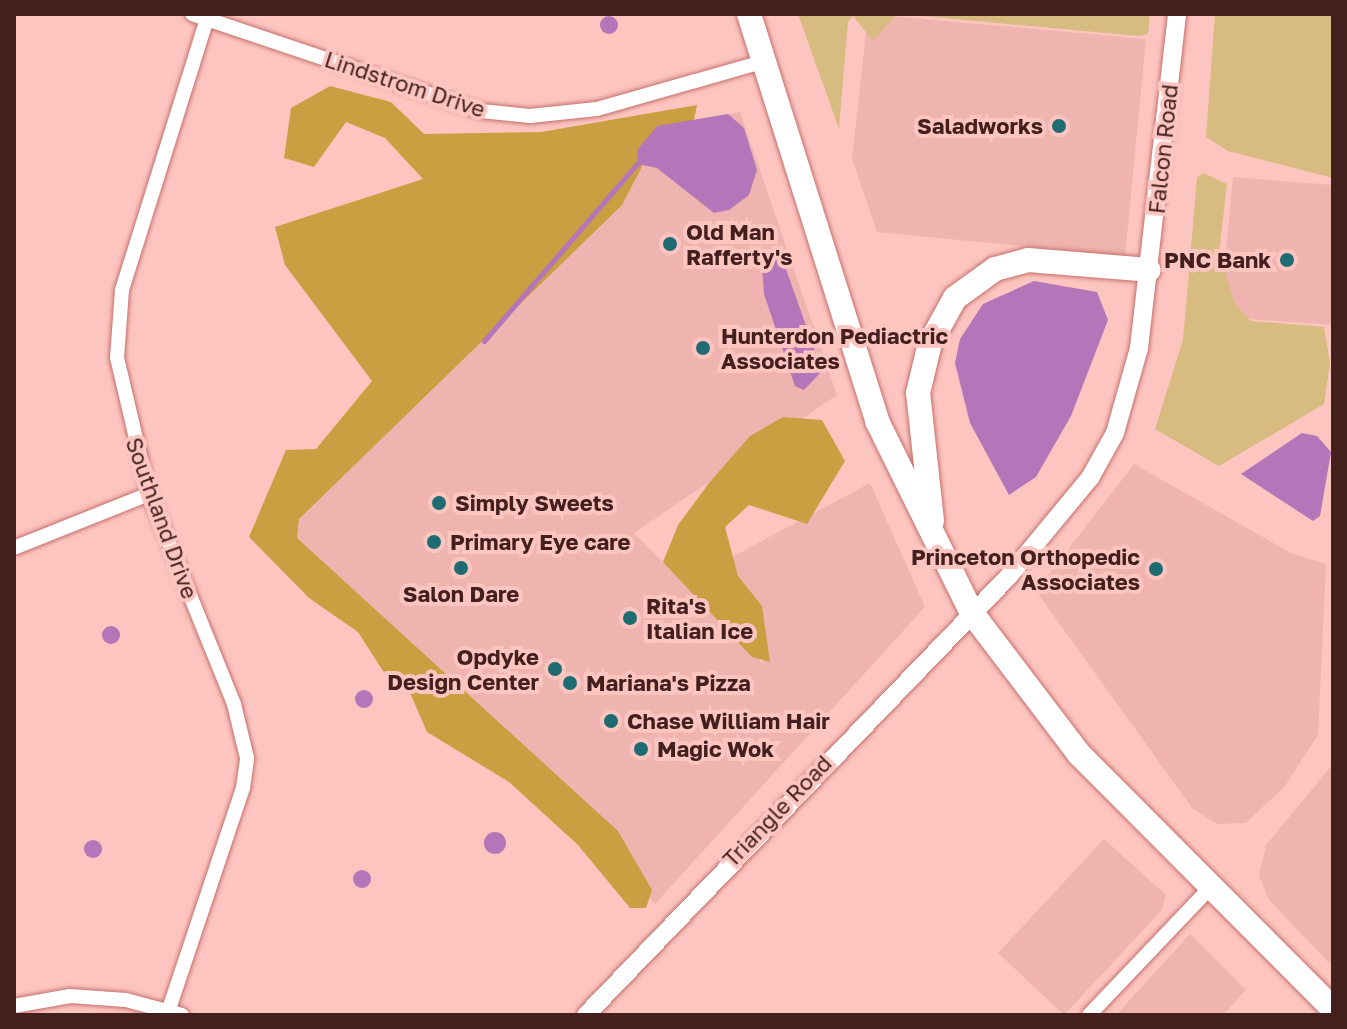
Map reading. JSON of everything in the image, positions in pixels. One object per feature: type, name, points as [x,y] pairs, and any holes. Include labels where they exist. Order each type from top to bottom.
[{"type":"highway","points":[[749,14],[877,421],[936,547],[972,613],[1079,754],[1333,1009]]},
{"type":"highway","points":[[936,547],[917,415],[925,359],[945,312],[981,277],[1028,260],[1149,270]]},
{"type":"street","name":"Falcon Road","points":[[972,613],[1060,518],[1115,433],[1139,348],[1177,14]]},
{"type":"street","name":"Lindstrom Drive","points":[[200,16],[481,111],[530,116],[597,109],[762,62]]},
{"type":"street","name":"Southland Drive","points":[[175,1012],[243,788],[247,758],[234,704],[149,494],[121,403],[122,290],[200,16]]},
{"type":"street","points":[[14,548],[149,494]]},
{"type":"street","name":"Triangle Road","points":[[586,1015],[972,613]]},
{"type":"street","points":[[1089,1015],[1210,888]]},
{"type":"street","points":[[14,1006],[70,996],[175,1012]]},
{"type":"shaded area","points":[[798,14],[897,14],[873,41],[853,16],[848,22],[839,129]]},
{"type":"shaded area","points":[[868,14],[1146,39],[1125,256],[877,232],[852,159]]},
{"type":"shaded area","points":[[900,14],[1150,14],[1148,34],[1138,36]]},
{"type":"shaded area","points":[[1215,14],[1328,14],[1333,20],[1333,178],[1228,151],[1206,137]]},
{"type":"shaded area","points":[[605,16],[613,16],[618,25],[616,32],[605,34],[600,29],[600,21]]},
{"type":"shaded area","points":[[330,86],[391,102],[424,134],[541,132],[697,105],[693,125],[651,149],[622,205],[299,519],[297,538],[618,831],[652,890],[646,908],[630,908],[578,845],[509,782],[427,732],[410,693],[383,671],[358,632],[309,598],[249,537],[286,450],[316,449],[372,381],[285,265],[275,227],[423,179],[385,138],[346,122],[314,167],[284,158],[291,108]]},
{"type":"shaded area","points":[[740,112],[837,395],[634,533],[764,664],[721,563],[870,483],[925,607],[655,904],[271,524],[667,127]]},
{"type":"shaded area","points":[[728,114],[744,128],[757,170],[749,195],[729,210],[714,213],[657,168],[638,164],[637,150],[657,126]]},
{"type":"shaded area","points":[[1203,173],[1227,184],[1219,254],[1235,304],[1251,321],[1324,327],[1330,363],[1324,404],[1219,466],[1155,429],[1183,340],[1197,178]]},
{"type":"shaded area","points":[[1233,177],[1333,185],[1333,325],[1220,317]]},
{"type":"shaded area","points":[[781,255],[822,371],[804,390],[795,386],[764,294],[762,266]]},
{"type":"shaded area","points":[[1034,281],[1097,292],[1108,320],[1071,416],[1036,477],[1009,495],[970,423],[955,363],[960,339],[983,304]]},
{"type":"shaded area","points":[[783,417],[822,420],[845,461],[807,524],[749,505],[725,527],[738,576],[762,606],[770,662],[752,657],[663,562],[678,525],[709,483],[750,436]]},
{"type":"shaded area","points":[[1302,433],[1317,436],[1331,452],[1320,516],[1313,521],[1241,474]]},
{"type":"shaded area","points":[[1134,464],[1291,553],[1326,564],[1318,735],[1285,786],[1246,823],[1217,824],[1192,808],[1036,591]]},
{"type":"shaded area","points":[[107,626],[115,626],[120,635],[118,642],[107,644],[102,639],[102,631]]},
{"type":"shaded area","points":[[364,690],[373,699],[364,708],[355,699]]},
{"type":"shaded area","points":[[1333,764],[1333,967],[1269,900],[1259,876],[1266,845]]},
{"type":"shaded area","points":[[495,832],[503,835],[506,843],[503,851],[495,854],[487,851],[484,843],[487,835]]},
{"type":"shaded area","points":[[1104,839],[1166,895],[1162,910],[1064,1015],[998,953]]},
{"type":"shaded area","points":[[89,840],[97,840],[102,849],[100,856],[89,858],[84,853],[84,845]]},
{"type":"shaded area","points":[[358,870],[366,870],[371,879],[369,886],[358,888],[353,883],[353,875]]},
{"type":"shaded area","points":[[1190,934],[1246,990],[1223,1015],[1116,1015]]},
{"type":"waterway","points":[[484,341],[642,158]]},
{"type":"place","name":"Saladworks","points":[[1059,126]]},
{"type":"place","name":"Old Man Rafferty's","points":[[670,244]]},
{"type":"place","name":"PNC Bank","points":[[1287,260]]},
{"type":"place","name":"Hunterdon Pediactric Associates","points":[[703,348]]},
{"type":"place","name":"Simply Sweets","points":[[439,503]]},
{"type":"place","name":"Primary Eye care","points":[[434,542]]},
{"type":"place","name":"Salon Dare","points":[[461,568]]},
{"type":"place","name":"Princeton Orthopedic Associates","points":[[1156,569]]},
{"type":"place","name":"Rita's Italian Ice","points":[[630,618]]},
{"type":"place","name":"Opdyke Design Center","points":[[555,669]]},
{"type":"place","name":"Mariana's Pizza","points":[[570,683]]},
{"type":"place","name":"Chase William Hair","points":[[611,721]]},
{"type":"place","name":"Magic Wok","points":[[641,749]]}]
